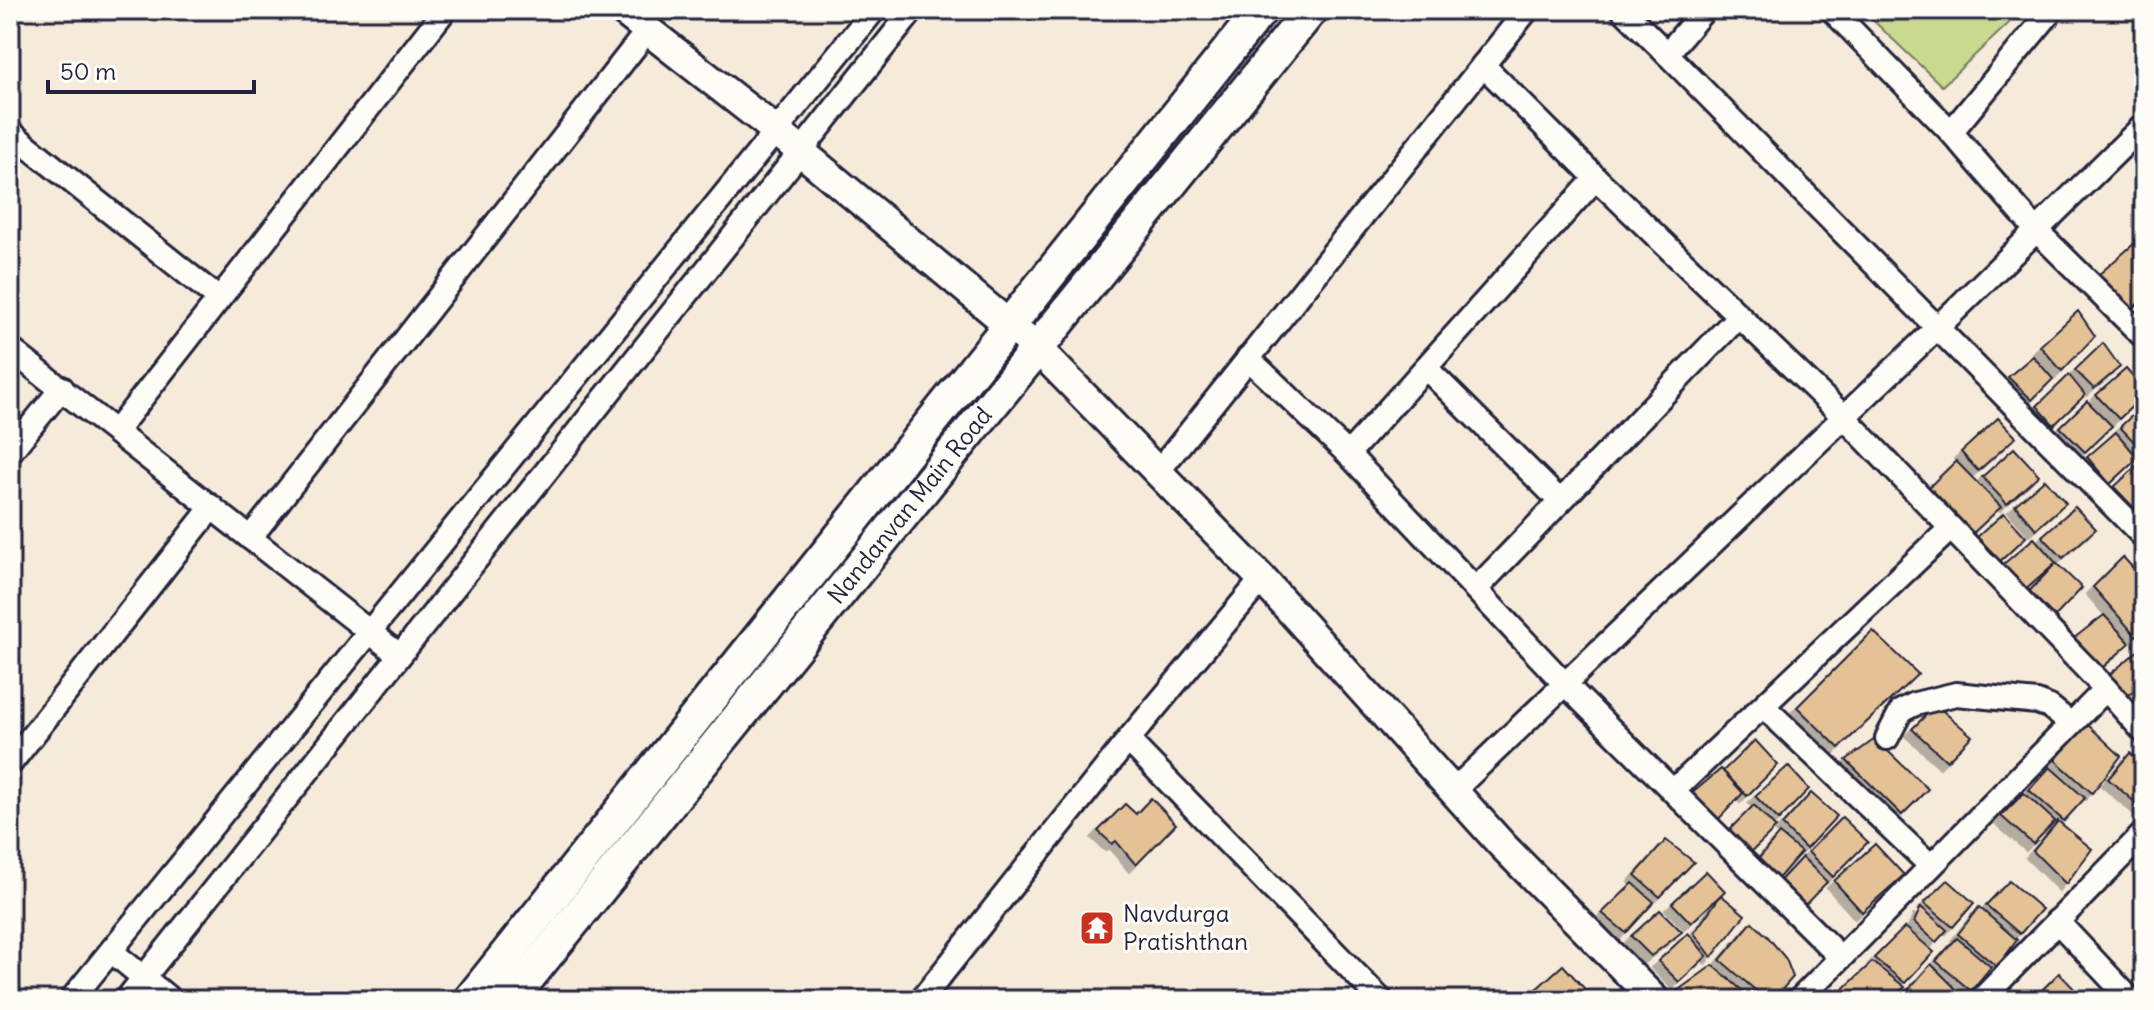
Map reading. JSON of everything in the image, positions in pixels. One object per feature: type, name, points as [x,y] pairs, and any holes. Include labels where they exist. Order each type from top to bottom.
[{"type":"main road","points":[[470,1000],[1261,10]]},
{"type":"main road","name":"Nandanvan Main Road","points":[[510,1000],[1311,10]]},
{"type":"street","points":[[116,431],[445,10]]},
{"type":"street","points":[[622,10],[800,150],[1038,349],[1262,579],[1503,846],[1655,1000]]},
{"type":"street","points":[[71,1000],[874,10]]},
{"type":"street","points":[[1157,473],[1527,10]]},
{"type":"street","points":[[1623,10],[2144,537]]},
{"type":"street","points":[[1667,54],[1704,10]]},
{"type":"street","points":[[1832,10],[1951,132],[2037,231],[2143,334]]},
{"type":"street","points":[[1951,132],[2052,10]]},
{"type":"street","points":[[126,1000],[800,150],[902,14]]},
{"type":"street","points":[[250,538],[647,31]]},
{"type":"street","points":[[1483,65],[1844,417],[2144,732]]},
{"type":"street","points":[[1453,791],[1937,328],[2144,125]]},
{"type":"street","points":[[10,132],[219,299]]},
{"type":"street","points":[[1348,454],[1596,178]]},
{"type":"street","points":[[1476,589],[1739,316]]},
{"type":"street","points":[[10,349],[399,655]]},
{"type":"street","points":[[1248,358],[1348,454],[1564,683],[1840,957]]},
{"type":"street","points":[[1426,368],[1560,501]]},
{"type":"street","points":[[10,452],[62,388]]},
{"type":"street","points":[[10,764],[212,507]]},
{"type":"street","points":[[1673,791],[1951,528]]},
{"type":"street","points":[[921,1000],[1128,740],[1262,579]]},
{"type":"street","points":[[1799,1000],[2106,689]]},
{"type":"street","points":[[1887,738],[1901,711],[1915,704],[1956,694],[2037,702],[2050,707],[2071,724]]},
{"type":"street","points":[[1764,707],[1931,866]]},
{"type":"street","points":[[1128,740],[1381,1000]]},
{"type":"street","points":[[1981,1000],[2144,833]]},
{"type":"street","points":[[2057,921],[2131,1000]]},
{"type":"street","points":[[111,951],[171,1000]]},
{"type":"green space","points":[[1862,10],[2023,10],[1942,86]]},
{"type":"building","points":[[2144,235],[2144,298],[2131,310],[2097,276]]},
{"type":"building","points":[[2078,311],[2095,336],[2062,371],[2040,346]]},
{"type":"building","points":[[2103,343],[2120,367],[2094,389],[2075,370]]},
{"type":"building","points":[[2033,356],[2053,379],[2032,400],[2008,377]]},
{"type":"building","points":[[2126,369],[2144,390],[2144,395],[2119,419],[2096,395]]},
{"type":"building","points":[[2069,375],[2085,395],[2054,425],[2037,406]]},
{"type":"building","points":[[2087,401],[2112,426],[2085,452],[2060,427]]},
{"type":"building","points":[[2144,404],[2144,441],[2139,447],[2120,427]]},
{"type":"building","points":[[1998,418],[2016,437],[1978,471],[1961,452]]},
{"type":"building","points":[[2116,432],[2138,458],[2110,484],[2087,457]]},
{"type":"building","points":[[2014,448],[2039,475],[2007,504],[1982,477]]},
{"type":"building","points":[[1956,461],[2001,507],[1971,535],[1927,489]]},
{"type":"building","points":[[2140,463],[2144,466],[2144,513],[2141,515],[2114,487]]},
{"type":"building","points":[[2045,479],[2066,503],[2036,529],[2015,505]]},
{"type":"building","points":[[2075,507],[2096,529],[2063,558],[2042,536]]},
{"type":"building","points":[[2004,513],[2026,537],[1997,564],[1975,539]]},
{"type":"building","points":[[2034,538],[2056,563],[2022,593],[2000,567]]},
{"type":"building","points":[[2123,557],[2144,580],[2144,628],[2136,636],[2093,587]]},
{"type":"building","points":[[2056,563],[2082,588],[2050,622],[2024,597]]},
{"type":"building","points":[[2104,615],[2130,643],[2102,668],[2074,638]]},
{"type":"building","points":[[1873,631],[1918,674],[1839,748],[1797,707]]},
{"type":"building","points":[[2139,650],[2144,656],[2144,683],[2129,695],[2109,675]]},
{"type":"building","points":[[2144,691],[2144,714],[2132,701]]},
{"type":"building","points":[[1936,705],[1972,736],[1947,761],[1912,729]]},
{"type":"building","points":[[2087,724],[2121,756],[2092,793],[2055,760]]},
{"type":"building","points":[[1875,739],[1928,789],[1902,815],[1846,760]]},
{"type":"building","points":[[1755,740],[1778,765],[1747,796],[1723,771]]},
{"type":"building","points":[[2130,753],[2144,766],[2144,810],[2108,779]]},
{"type":"building","points":[[1788,766],[1809,789],[1779,820],[1755,796]]},
{"type":"building","points":[[2050,767],[2085,798],[2064,821],[2029,790]]},
{"type":"building","points":[[1721,769],[1743,793],[1715,823],[1690,795]]},
{"type":"building","points":[[1811,793],[1837,816],[1806,849],[1782,825]]},
{"type":"building","points":[[2024,793],[2055,821],[2033,844],[2001,816]]},
{"type":"building","points":[[1151,798],[1176,824],[1136,865],[1116,841],[1112,844],[1098,831],[1125,804],[1136,814]]},
{"type":"building","points":[[1754,805],[1776,828],[1747,856],[1725,834]]},
{"type":"building","points":[[1842,817],[1868,842],[1833,877],[1808,852]]},
{"type":"building","points":[[2058,821],[2092,849],[2066,884],[2033,851]]},
{"type":"building","points":[[1779,834],[1801,852],[1776,881],[1755,863]]},
{"type":"building","points":[[1666,840],[1694,862],[1660,897],[1635,875]]},
{"type":"building","points":[[1875,844],[1904,875],[1862,912],[1834,881]]},
{"type":"building","points":[[1802,857],[1827,882],[1800,910],[1775,886]]},
{"type":"building","points":[[1706,871],[1725,891],[1691,923],[1672,903]]},
{"type":"building","points":[[1948,880],[1974,903],[1953,927],[1924,903]]},
{"type":"building","points":[[2009,881],[2042,909],[2020,934],[1986,905]]},
{"type":"building","points":[[1633,883],[1654,902],[1626,933],[1602,913]]},
{"type":"building","points":[[1721,895],[1745,915],[1712,957],[1694,933]]},
{"type":"building","points":[[1921,907],[1947,930],[1936,942],[1914,922]]},
{"type":"building","points":[[1979,907],[2017,940],[1997,967],[1958,934]]},
{"type":"building","points":[[1660,910],[1682,932],[1651,956],[1631,936]]},
{"type":"building","points":[[1752,922],[1786,959],[1793,977],[1773,1000],[1767,1000],[1720,960]]},
{"type":"building","points":[[1905,927],[1934,952],[1905,983],[1874,958]]},
{"type":"building","points":[[1688,933],[1707,956],[1679,982],[1658,961]]},
{"type":"building","points":[[1957,938],[1991,967],[1971,991],[1936,961]]},
{"type":"building","points":[[1872,962],[1905,987],[1890,1000],[1832,1000]]},
{"type":"building","points":[[1931,964],[1965,998],[1963,1000],[1921,1000],[1908,990]]},
{"type":"building","points":[[1563,965],[1593,998],[1591,1000],[1524,1000]]},
{"type":"building","points":[[1713,965],[1753,1000],[1686,1000],[1677,991]]},
{"type":"building","points":[[2059,973],[2081,996],[2078,1000],[2032,1000]]},
{"type":"place","name":"Navdurga Pratishthan","points":[[1097,928]]}]
